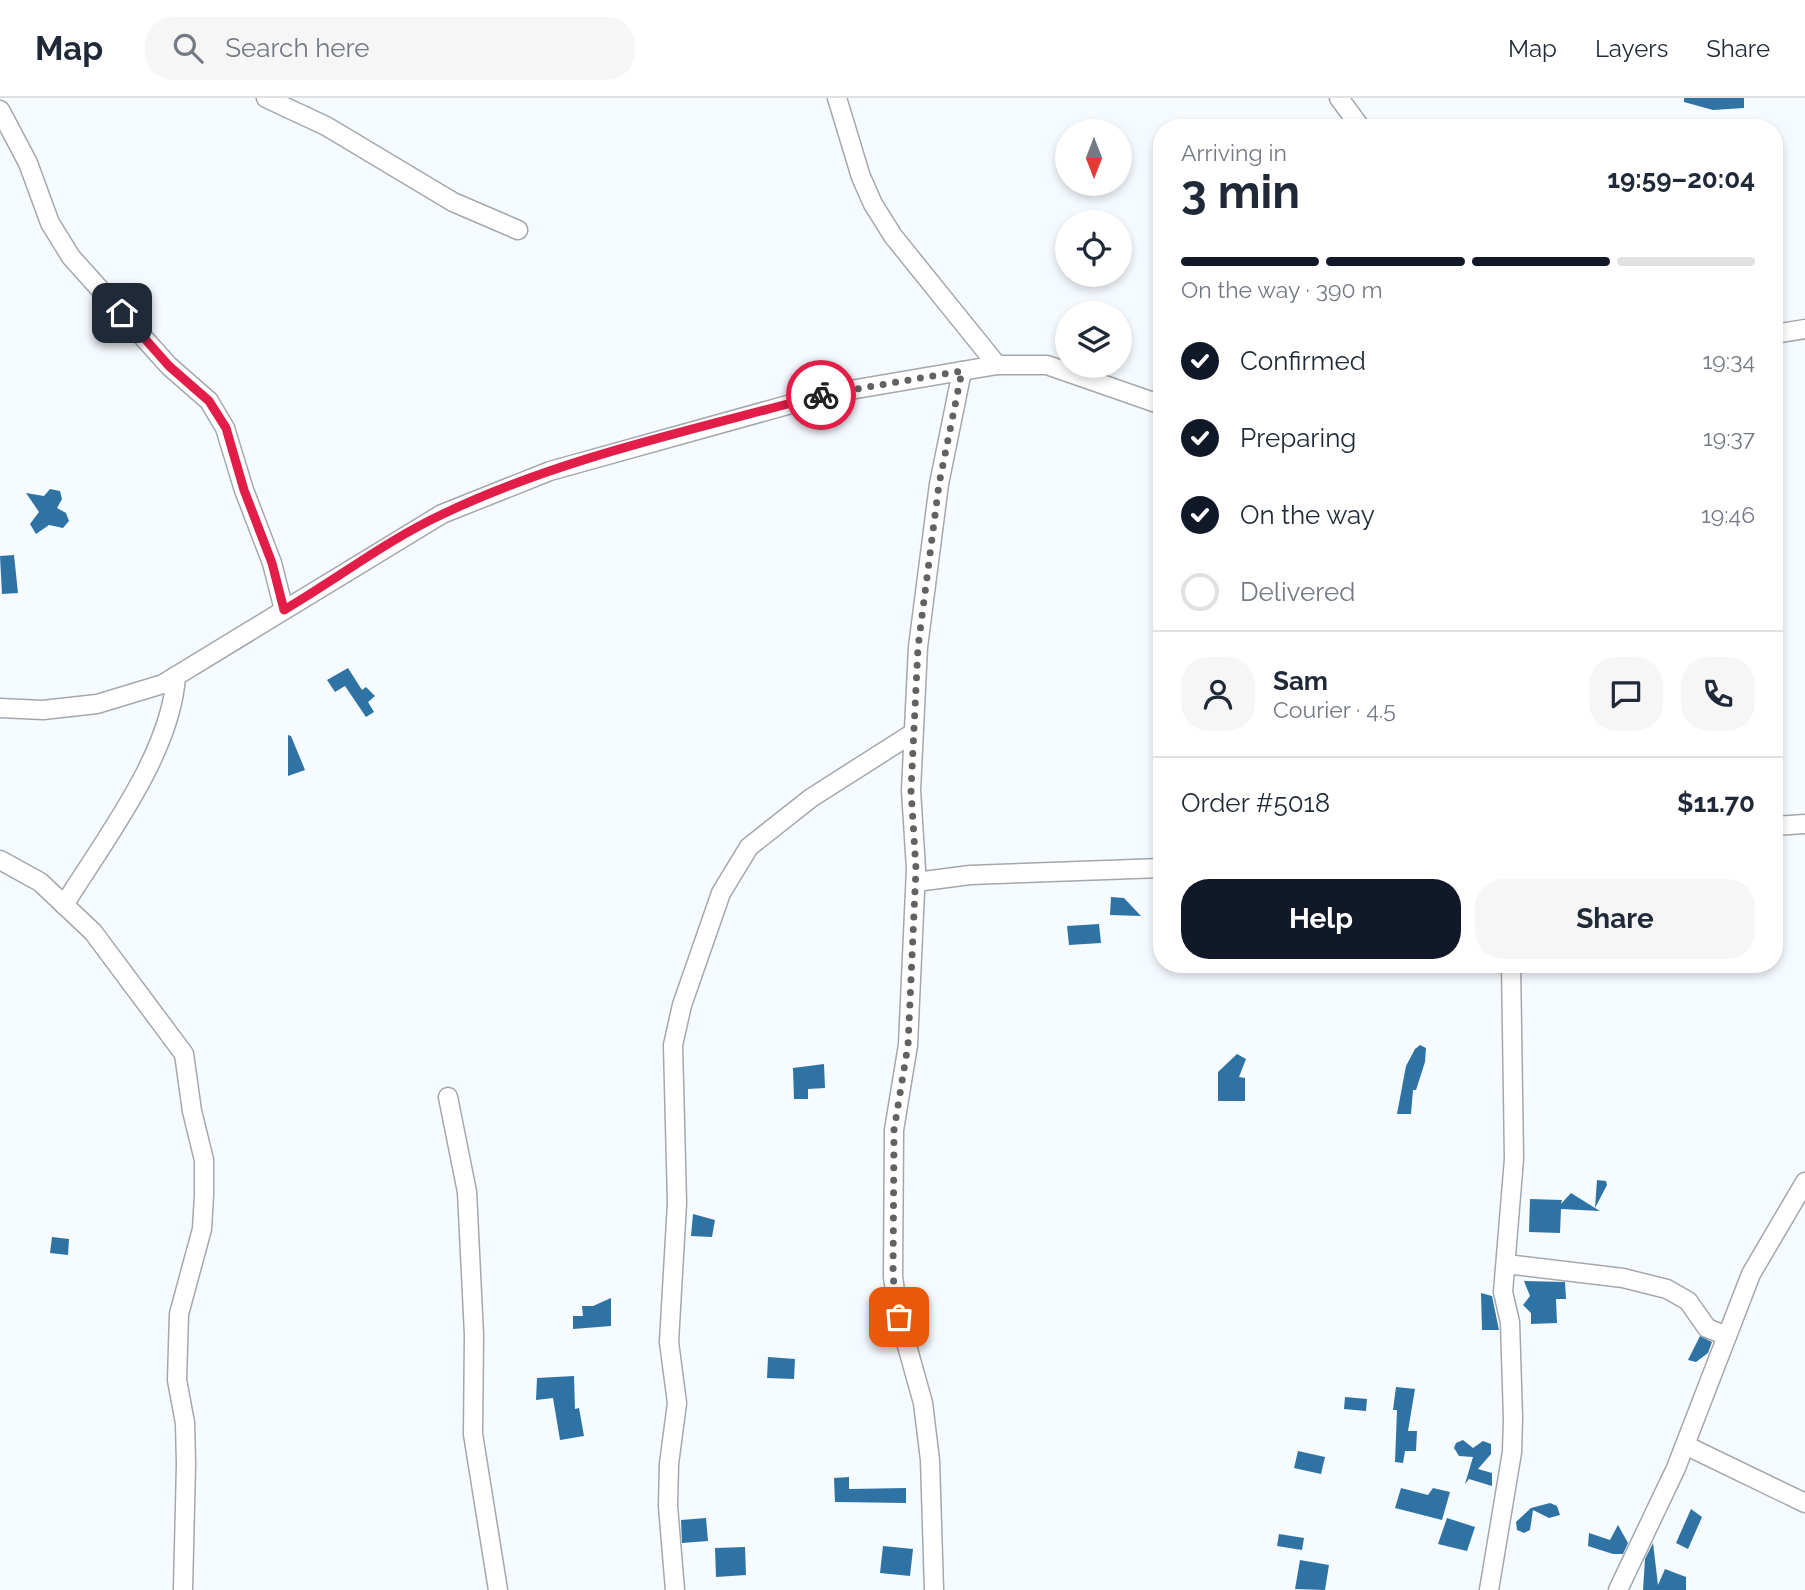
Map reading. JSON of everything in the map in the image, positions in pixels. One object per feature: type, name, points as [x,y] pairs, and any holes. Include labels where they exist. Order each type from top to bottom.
[{"type":"street","points":[[265,98],[326,126],[453,202],[518,230]]},
{"type":"street","points":[[837,98],[861,177],[873,204],[893,236],[997,365]]},
{"type":"street","points":[[1339,98],[1354,119]]},
{"type":"street","points":[[0,110],[28,163],[50,223],[71,257],[169,366],[209,401],[226,428],[244,490],[272,563],[284,610]]},
{"type":"street","points":[[1783,333],[1805,329]]},
{"type":"street","points":[[0,708],[43,710],[97,704],[163,684],[442,514],[550,471],[827,394],[997,365],[1047,365],[1153,402]]},
{"type":"street","points":[[934,1590],[930,1460],[924,1415],[899,1317],[893,1277],[894,1130],[908,1045],[916,882],[911,790],[918,647],[935,511],[962,371]]},
{"type":"street","points":[[64,905],[156,754],[169,720],[176,676]]},
{"type":"street","points":[[675,1590],[668,1506],[669,1464],[677,1403],[669,1342],[677,1203],[673,1045],[682,1005],[722,893],[749,847],[811,798],[914,733]]},
{"type":"street","points":[[1783,826],[1805,824]]},
{"type":"street","points":[[0,860],[40,882],[93,932],[184,1054],[192,1111],[204,1160],[202,1229],[179,1327],[177,1380],[185,1423],[186,1464],[183,1590]]},
{"type":"street","points":[[916,882],[970,875],[1153,868]]},
{"type":"street","points":[[1489,1590],[1512,1452],[1510,1322],[1503,1292],[1512,1212],[1515,1124],[1511,973]]},
{"type":"street","points":[[448,1097],[467,1192],[474,1335],[472,1434],[498,1590]]},
{"type":"street","points":[[1618,1590],[1685,1445],[1751,1274],[1805,1182]]},
{"type":"street","points":[[1506,1264],[1623,1278],[1667,1289],[1688,1301],[1707,1328],[1727,1336]]},
{"type":"street","points":[[1685,1445],[1805,1503]]},
{"type":"building","points":[[1684,98],[1744,98],[1744,108],[1713,110],[1684,102]]},
{"type":"building","points":[[50,489],[60,491],[62,499],[57,508],[66,513],[69,521],[63,528],[49,525],[36,534],[30,524],[39,512],[26,493],[44,496]]},
{"type":"building","points":[[14,555],[18,593],[2,594],[0,556]]},
{"type":"building","points":[[348,668],[362,690],[366,687],[375,696],[368,702],[374,712],[366,717],[345,686],[335,692],[327,680]]},
{"type":"building","points":[[288,735],[291,736],[305,770],[288,776]]},
{"type":"building","points":[[1111,897],[1124,898],[1141,916],[1110,915]]},
{"type":"building","points":[[1099,924],[1101,943],[1069,945],[1067,926]]},
{"type":"building","points":[[1420,1045],[1426,1048],[1425,1062],[1416,1090],[1413,1090],[1411,1114],[1397,1114],[1406,1066]]},
{"type":"building","points":[[1237,1054],[1246,1059],[1239,1077],[1245,1078],[1245,1101],[1218,1101],[1218,1072]]},
{"type":"building","points":[[824,1064],[825,1088],[808,1089],[808,1099],[794,1099],[793,1068]]},
{"type":"building","points":[[1597,1180],[1606,1181],[1607,1185],[1595,1208]]},
{"type":"building","points":[[1571,1193],[1600,1211],[1561,1209],[1560,1233],[1529,1232],[1530,1199],[1562,1200],[1561,1204]]},
{"type":"building","points":[[693,1214],[715,1220],[712,1237],[691,1236]]},
{"type":"building","points":[[52,1237],[69,1239],[68,1255],[50,1253]]},
{"type":"building","points":[[1524,1281],[1565,1282],[1566,1299],[1556,1299],[1557,1323],[1531,1324],[1531,1313],[1523,1305],[1530,1296]]},
{"type":"building","points":[[1481,1293],[1492,1296],[1499,1330],[1482,1330]]},
{"type":"building","points":[[611,1298],[611,1326],[573,1329],[573,1316],[583,1316],[582,1306],[593,1306]]},
{"type":"building","points":[[1700,1336],[1712,1342],[1708,1353],[1696,1362],[1688,1360]]},
{"type":"building","points":[[768,1357],[795,1359],[794,1379],[767,1378]]},
{"type":"building","points":[[574,1376],[575,1409],[579,1408],[584,1436],[560,1440],[553,1398],[536,1400],[537,1378]]},
{"type":"building","points":[[1396,1387],[1415,1389],[1408,1431],[1417,1431],[1416,1451],[1405,1451],[1403,1463],[1395,1462],[1397,1410],[1393,1410]]},
{"type":"building","points":[[1345,1397],[1367,1399],[1366,1411],[1344,1409]]},
{"type":"building","points":[[1463,1440],[1473,1448],[1483,1441],[1491,1444],[1491,1454],[1478,1469],[1492,1473],[1492,1486],[1469,1479],[1465,1484],[1473,1457],[1459,1456],[1454,1448],[1456,1443]]},
{"type":"building","points":[[1298,1451],[1325,1457],[1321,1474],[1294,1468]]},
{"type":"building","points":[[849,1477],[849,1489],[906,1488],[906,1503],[835,1502],[834,1478]]},
{"type":"building","points":[[1401,1488],[1428,1495],[1433,1488],[1450,1492],[1442,1520],[1395,1508]]},
{"type":"building","points":[[1550,1503],[1557,1506],[1560,1515],[1549,1518],[1533,1510],[1530,1530],[1524,1533],[1517,1530],[1516,1522],[1531,1508]]},
{"type":"building","points":[[1691,1509],[1702,1517],[1688,1549],[1676,1543]]},
{"type":"building","points":[[706,1518],[708,1541],[682,1543],[681,1520]]},
{"type":"building","points":[[1447,1518],[1475,1527],[1467,1551],[1438,1544]]},
{"type":"building","points":[[1618,1525],[1628,1543],[1623,1554],[1613,1554],[1588,1546],[1589,1533],[1610,1540]]},
{"type":"building","points":[[1279,1534],[1304,1538],[1302,1550],[1277,1546]]},
{"type":"building","points":[[1653,1543],[1658,1585],[1665,1569],[1686,1577],[1686,1590],[1643,1590],[1645,1559]]},
{"type":"building","points":[[883,1546],[913,1549],[910,1576],[880,1573]]},
{"type":"building","points":[[745,1547],[746,1575],[716,1577],[715,1548]]},
{"type":"building","points":[[1300,1560],[1329,1565],[1325,1590],[1295,1589]]},
{"type":"way so far","points":[[821,395],[962,371],[939,484],[918,647],[911,790],[916,869],[908,1045],[894,1130],[893,1277],[899,1317]]},
{"type":"route","points":[[122,313],[169,366],[209,401],[226,428],[244,490],[272,563],[284,610],[442,514],[528,479],[621,449],[821,395]]}]
